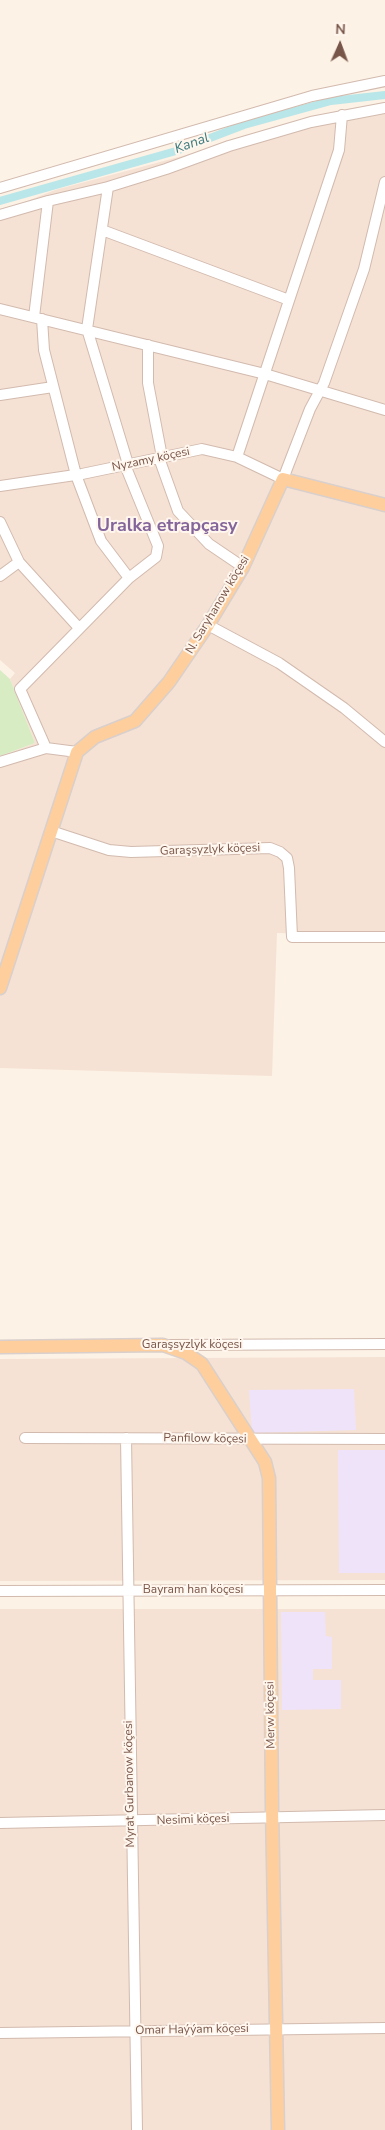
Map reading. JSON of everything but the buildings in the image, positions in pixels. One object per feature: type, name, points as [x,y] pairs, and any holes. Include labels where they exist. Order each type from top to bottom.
[{"type":"main road","name":"Nyzamy köçesi","points":[[283,479],[385,505]]},
{"type":"main road","name":"N. Saryhanow köçesi","points":[[77,752],[95,737],[134,721],[168,682],[208,625],[243,567],[283,479]]},
{"type":"main road","points":[[0,988],[77,752]]},
{"type":"main road","name":"Garaşsyzlyk köçesi","points":[[0,1347],[163,1345]]},
{"type":"main road","name":"Merw köçesi","points":[[163,1345],[186,1353],[202,1364],[266,1462],[269,1478],[272,1818],[278,2130]]},
{"type":"street","points":[[0,188],[312,96],[385,81]]},
{"type":"street","points":[[0,215],[48,200],[108,187],[166,170],[229,146],[311,122],[385,108]]},
{"type":"street","points":[[237,457],[339,150],[342,115]]},
{"type":"street","name":"N. Saryhanow köçesi","points":[[283,479],[310,409],[320,390],[364,269],[385,182]]},
{"type":"street","points":[[46,748],[20,689],[129,578],[156,557],[158,546],[126,465],[87,330],[108,187]]},
{"type":"street","points":[[48,200],[38,318],[44,350],[76,475],[101,542],[129,578]]},
{"type":"street","points":[[102,230],[289,300]]},
{"type":"street","points":[[0,309],[265,374],[385,410]]},
{"type":"street","points":[[148,345],[148,383],[161,458],[178,511],[209,544],[243,567]]},
{"type":"street","points":[[0,395],[53,387]]},
{"type":"street","name":"Nyzamy köçesi","points":[[0,486],[76,475],[202,449],[237,457],[283,479]]},
{"type":"street","points":[[0,522],[19,562],[80,628]]},
{"type":"street","points":[[0,576],[19,562]]},
{"type":"street","points":[[208,625],[279,663],[344,708],[385,742]]},
{"type":"street","points":[[0,762],[46,748],[77,752]]},
{"type":"street","name":"Garaşsyzlyk köçesi","points":[[51,831],[109,850],[131,852],[270,848],[280,852],[287,858],[292,937],[385,937]]},
{"type":"street","name":"Garaşsyzlyk köçesi","points":[[163,1345],[385,1344]]},
{"type":"street","name":"Panfilow köçesi","points":[[25,1438],[385,1439]]},
{"type":"street","name":"Myrat Gurbanow köçesi","points":[[126,1438],[137,2130]]},
{"type":"street","name":"Bayram han köçesi","points":[[0,1590],[385,1590]]},
{"type":"street","name":"Nesimi köçesi","points":[[0,1823],[131,1822],[385,1815]]},
{"type":"street","name":"Omar Haýýam köçesi","points":[[0,2033],[385,2028]]},
{"type":"shaded area","name":"Uralka etrapçasy","points":[[385,102],[385,936],[277,933],[272,1076],[0,1068],[0,756],[35,743],[10,679],[15,673],[0,660],[0,212],[55,190]]},
{"type":"shaded area","points":[[385,1357],[385,1580],[0,1581],[0,1359]]},
{"type":"shaded area","points":[[354,1389],[356,1430],[252,1433],[249,1390]]},
{"type":"shaded area","points":[[338,1450],[385,1450],[385,1573],[339,1573]]},
{"type":"shaded area","points":[[0,1609],[385,1609],[385,2130],[0,2130]]},
{"type":"shaded area","points":[[281,1612],[325,1612],[326,1636],[332,1637],[332,1669],[313,1669],[313,1680],[341,1680],[341,1709],[282,1710]]},
{"type":"green space","points":[[0,670],[10,679],[35,743],[0,756]]},
{"type":"waterway","name":"Kanal","points":[[0,201],[176,151],[244,125],[331,101],[385,95]]},
{"type":"district","name":"Uralka etrapçasy","points":[[167,527]]}]
